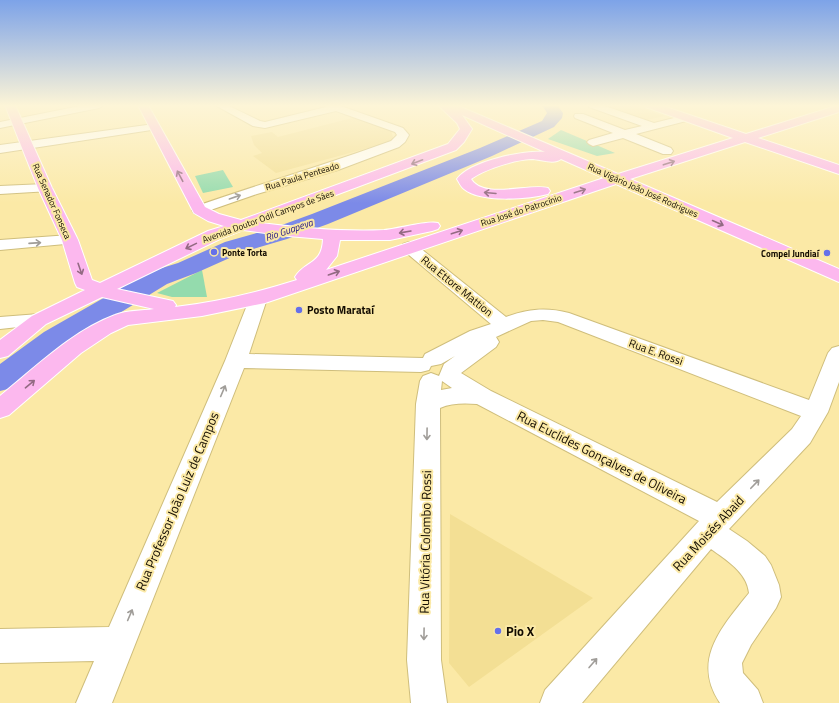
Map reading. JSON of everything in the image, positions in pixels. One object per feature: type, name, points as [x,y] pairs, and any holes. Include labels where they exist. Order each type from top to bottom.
[{"type":"main road","name":"Rua Senador Fonseca","points":[[25,138],[45,188],[70,240],[84,283],[104,292],[140,302],[202,310]]},
{"type":"main road","points":[[160,138],[199,210],[206,216],[246,226]]},
{"type":"main road","name":"Avenida Doutor Odil Campos de Sáes","points":[[0,351],[39,320],[104,292],[214,235],[246,226],[412,164],[452,147],[461,138]]},
{"type":"main road","name":"Rua Vigário João José Rodrigues","points":[[525,138],[544,146],[613,169],[839,276]]},
{"type":"main road","points":[[543,191],[488,193],[469,188],[465,184],[464,180],[467,175],[506,158],[525,156],[547,156],[613,169],[651,168],[746,138],[839,170]]},
{"type":"main road","points":[[640,158],[688,143]]},
{"type":"main road","name":"Rua José do Patrocínio","points":[[246,226],[330,235],[386,235],[405,233],[437,225],[613,169]]},
{"type":"main road","name":"Rua José do Patrocínio","points":[[202,310],[271,295],[409,247],[613,169]]},
{"type":"main road","points":[[271,295],[326,262],[330,254],[330,235]]},
{"type":"main road","points":[[0,408],[73,348],[104,328],[123,319],[202,310]]},
{"type":"street","points":[[0,149],[76,138]]},
{"type":"street","name":"Rua Paula Penteado","points":[[199,210],[252,191],[333,167],[394,144],[402,138]]},
{"type":"street","points":[[593,142],[609,138]]},
{"type":"street","points":[[633,138],[667,150]]},
{"type":"street","points":[[0,190],[45,188]]},
{"type":"street","points":[[0,245],[70,240]]},
{"type":"street","name":"Rua Ettore Mattion","points":[[409,247],[500,328]]},
{"type":"street","name":"Rua Professor João Luiz de Campos","points":[[94,703],[236,361],[271,295]]},
{"type":"street","name":"Rua E. Rossi","points":[[500,328],[527,316],[543,314],[562,317],[816,412]]},
{"type":"street","points":[[0,323],[39,320]]},
{"type":"street","points":[[436,376],[490,342],[500,328]]},
{"type":"street","name":"Rua Moisés Abaid","points":[[567,699],[715,524],[801,436],[816,412],[839,353]]},
{"type":"street","name":"Rua Euclides Gonçalves de Oliveira","points":[[236,361],[436,376],[483,397],[715,524],[761,574],[766,586],[765,597],[726,654],[724,673],[736,694],[745,703]]},
{"type":"street","name":"Rua Euclides Gonçalves de Oliveira","points":[[436,376],[440,397],[450,395],[483,397]]},
{"type":"street","name":"Rua Vitória Colombo Rossi","points":[[430,703],[424,660],[436,376]]},
{"type":"street","points":[[0,646],[118,644]]},
{"type":"shaded area","points":[[252,138],[393,138],[394,141],[276,173],[253,156],[262,153],[254,145]]},
{"type":"shaded area","name":"Pio X","points":[[450,514],[593,598],[469,687],[449,663]]},
{"type":"green space","points":[[579,138],[615,153],[597,156],[548,139]]},
{"type":"green space","points":[[223,170],[233,187],[203,193],[195,176]]},
{"type":"green space","points":[[202,270],[207,297],[172,297],[157,293]]},
{"type":"waterway","name":"Rio Guapeva","points":[[0,380],[55,339],[158,278],[187,268],[234,247],[279,234],[320,219],[517,138]]},
{"type":"place","name":"Ponte Torta","points":[[214,252]]},
{"type":"place","name":"Compel Jundiaí","points":[[827,253]]},
{"type":"place","name":"Posto Marataí","points":[[299,310]]},
{"type":"place","name":"Pio X","points":[[498,631]]}]
